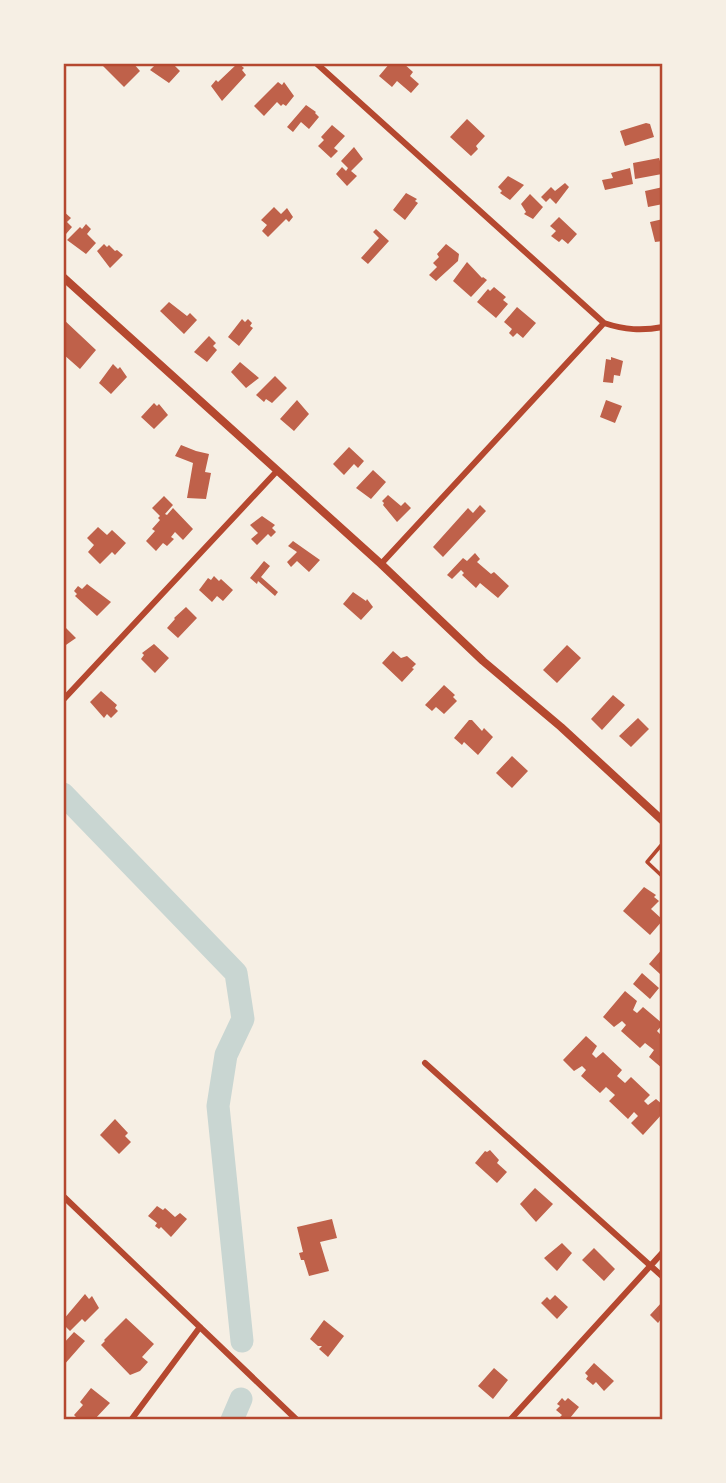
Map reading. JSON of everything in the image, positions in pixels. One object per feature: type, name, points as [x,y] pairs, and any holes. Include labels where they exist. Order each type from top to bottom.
[{"type":"street","points":[[316,63],[604,323],[624,330],[663,327]]},
{"type":"street","points":[[63,277],[381,564],[483,661],[561,727],[663,821]]},
{"type":"street","points":[[381,564],[604,323]]},
{"type":"street","points":[[63,700],[277,471]]},
{"type":"street","points":[[425,1063],[663,1277]]},
{"type":"street","points":[[63,1196],[297,1420]]},
{"type":"street","points":[[510,1420],[663,1252]]},
{"type":"street","points":[[131,1420],[200,1327]]},
{"type":"lane","points":[[663,843],[647,862],[663,877]]},
{"type":"building","points":[[105,63],[133,63],[140,71],[124,87],[103,66]]},
{"type":"building","points":[[157,63],[176,63],[174,65],[180,71],[169,83],[150,70]]},
{"type":"building","points":[[238,63],[244,68],[242,70],[246,75],[222,101],[211,86]]},
{"type":"building","points":[[390,63],[403,63],[413,72],[410,76],[419,84],[411,93],[397,81],[392,87],[379,76]]},
{"type":"building","points":[[278,82],[282,85],[284,82],[294,96],[286,106],[277,102],[264,116],[254,106]]},
{"type":"building","points":[[306,105],[319,117],[309,129],[301,122],[293,132],[287,127]]},
{"type":"building","points":[[467,119],[485,136],[471,156],[450,137]]},
{"type":"building","points":[[650,124],[654,137],[625,146],[620,131]]},
{"type":"building","points":[[332,125],[345,136],[334,148],[338,151],[331,158],[318,146],[324,140],[321,137]]},
{"type":"building","points":[[354,147],[363,159],[351,171],[357,176],[347,186],[336,174],[342,167],[346,171],[348,168],[341,161]]},
{"type":"building","points":[[659,158],[660,161],[663,160],[662,174],[635,179],[633,163]]},
{"type":"building","points":[[630,168],[633,184],[605,190],[602,180],[613,178],[611,173]]},
{"type":"building","points":[[508,176],[524,185],[510,200],[500,193],[502,191],[498,187]]},
{"type":"building","points":[[565,183],[569,187],[556,204],[550,198],[546,202],[541,197],[551,187],[555,191]]},
{"type":"building","points":[[663,187],[663,204],[648,207],[645,191]]},
{"type":"building","points":[[406,193],[417,199],[415,201],[418,203],[405,220],[393,210]]},
{"type":"building","points":[[530,194],[543,207],[533,219],[524,214],[526,212],[521,204]]},
{"type":"building","points":[[274,207],[281,214],[287,208],[293,217],[289,222],[286,219],[268,237],[262,231],[267,225],[261,220]]},
{"type":"building","points":[[63,211],[71,218],[67,222],[72,227],[66,234],[63,232]]},
{"type":"building","points":[[559,217],[577,234],[568,244],[551,236],[556,231],[550,226]]},
{"type":"building","points":[[663,219],[663,241],[655,242],[650,222]]},
{"type":"building","points":[[86,224],[91,229],[87,234],[96,243],[86,254],[67,240]]},
{"type":"building","points":[[376,229],[389,241],[368,264],[361,258],[379,238],[373,232]]},
{"type":"building","points":[[104,244],[123,255],[110,268],[97,251]]},
{"type":"building","points":[[446,244],[459,254],[458,261],[436,281],[429,275],[437,267],[433,263]]},
{"type":"building","points":[[467,262],[487,280],[471,297],[453,281]]},
{"type":"building","points":[[494,287],[506,297],[503,300],[508,304],[496,318],[477,302],[488,289],[490,291]]},
{"type":"building","points":[[169,302],[187,316],[190,313],[197,320],[184,334],[160,311]]},
{"type":"building","points":[[517,307],[536,323],[523,338],[517,333],[513,337],[509,333],[512,329],[504,322]]},
{"type":"building","points":[[63,319],[96,350],[80,369],[63,354]]},
{"type":"building","points":[[242,319],[245,322],[248,319],[253,328],[239,346],[228,337]]},
{"type":"building","points":[[209,336],[216,343],[213,346],[217,350],[207,362],[194,352]]},
{"type":"building","points":[[611,357],[623,361],[620,376],[614,375],[613,383],[603,382],[606,359],[611,360]]},
{"type":"building","points":[[240,362],[259,378],[246,388],[231,372]]},
{"type":"building","points":[[113,364],[118,369],[120,367],[127,377],[111,394],[99,383]]},
{"type":"building","points":[[275,376],[287,388],[272,403],[266,399],[264,402],[256,395]]},
{"type":"building","points":[[297,400],[309,414],[294,431],[280,419]]},
{"type":"building","points":[[606,400],[622,406],[615,423],[600,417]]},
{"type":"building","points":[[154,403],[157,406],[159,404],[168,415],[154,429],[141,417]]},
{"type":"building","points":[[181,445],[209,454],[205,472],[211,473],[206,499],[187,498],[193,463],[175,456]]},
{"type":"building","points":[[349,447],[364,461],[358,468],[354,464],[344,475],[333,464]]},
{"type":"building","points":[[373,470],[386,482],[371,499],[356,488]]},
{"type":"building","points":[[388,495],[401,506],[405,502],[411,508],[397,522],[383,505],[382,501]]},
{"type":"building","points":[[164,496],[173,505],[165,514],[173,508],[193,529],[183,540],[175,532],[171,537],[174,539],[167,546],[163,543],[156,551],[146,541],[160,520],[160,516],[152,508]]},
{"type":"building","points":[[480,505],[486,511],[443,557],[433,547],[468,508],[473,513]]},
{"type":"building","points":[[262,516],[275,525],[272,528],[276,532],[271,537],[268,534],[257,545],[251,539],[258,533],[250,525]]},
{"type":"building","points":[[98,527],[107,535],[112,530],[126,543],[115,555],[112,552],[100,564],[88,552],[94,545],[87,538]]},
{"type":"building","points":[[293,541],[320,560],[309,572],[297,561],[291,567],[287,562],[297,552],[288,546]]},
{"type":"building","points":[[475,553],[480,559],[477,562],[491,574],[494,572],[509,586],[498,598],[480,583],[476,588],[462,575],[464,573],[461,570],[452,579],[447,575],[463,558],[467,561]]},
{"type":"building","points":[[264,561],[270,566],[261,577],[278,592],[275,596],[258,581],[257,584],[250,578]]},
{"type":"building","points":[[214,576],[233,590],[223,601],[217,596],[212,602],[199,590],[208,578],[211,580]]},
{"type":"building","points":[[87,584],[111,602],[97,616],[75,596],[77,594],[74,591],[78,586],[82,589]]},
{"type":"building","points":[[353,592],[366,601],[367,599],[373,607],[361,620],[343,604]]},
{"type":"building","points":[[186,607],[197,618],[178,638],[167,628]]},
{"type":"building","points":[[63,625],[76,638],[63,647]]},
{"type":"building","points":[[154,644],[169,658],[155,673],[141,659],[144,655],[142,653]]},
{"type":"building","points":[[567,645],[581,658],[557,683],[543,670]]},
{"type":"building","points":[[393,651],[401,658],[407,656],[416,664],[402,682],[382,663]]},
{"type":"building","points":[[444,685],[455,695],[453,697],[457,701],[444,714],[436,707],[432,711],[425,705]]},
{"type":"building","points":[[101,691],[117,705],[115,708],[118,711],[111,718],[107,714],[104,718],[90,702]]},
{"type":"building","points":[[613,695],[625,705],[602,730],[591,719]]},
{"type":"building","points":[[638,718],[649,729],[631,747],[619,736]]},
{"type":"building","points":[[469,720],[482,731],[484,728],[493,737],[478,755],[464,742],[462,745],[454,738]]},
{"type":"building","points":[[512,756],[528,771],[512,788],[496,773]]},
{"type":"building","points":[[644,887],[656,895],[654,897],[659,901],[651,909],[663,920],[650,935],[623,911]]},
{"type":"building","points":[[663,948],[663,970],[660,974],[649,964]]},
{"type":"building","points":[[642,973],[659,988],[650,999],[633,984]]},
{"type":"building","points":[[625,991],[637,1001],[633,1010],[637,1013],[643,1007],[663,1024],[657,1031],[663,1037],[663,1069],[649,1057],[654,1050],[645,1043],[640,1048],[621,1031],[626,1025],[622,1021],[614,1027],[603,1017]]},
{"type":"building","points":[[586,1036],[597,1046],[592,1054],[596,1058],[603,1052],[622,1070],[617,1076],[625,1083],[631,1077],[650,1095],[644,1101],[648,1105],[656,1099],[663,1105],[663,1113],[643,1135],[631,1123],[638,1116],[634,1112],[628,1119],[609,1101],[615,1095],[606,1087],[600,1093],[581,1076],[586,1070],[582,1066],[574,1071],[563,1060]]},
{"type":"building","points":[[115,1119],[128,1133],[125,1136],[131,1142],[119,1154],[100,1135]]},
{"type":"building","points":[[490,1150],[499,1160],[497,1163],[507,1172],[497,1183],[475,1163],[485,1151]]},
{"type":"building","points":[[535,1188],[553,1204],[536,1222],[520,1204]]},
{"type":"building","points":[[157,1206],[163,1210],[165,1208],[175,1217],[180,1213],[187,1219],[171,1237],[161,1227],[159,1229],[155,1226],[157,1223],[148,1216]]},
{"type":"building","points":[[332,1219],[337,1238],[320,1242],[329,1271],[309,1276],[299,1253],[303,1252],[297,1227]]},
{"type":"building","points":[[562,1243],[572,1253],[557,1271],[544,1258]]},
{"type":"building","points":[[594,1248],[615,1269],[604,1281],[582,1260]]},
{"type":"building","points":[[85,1294],[89,1299],[92,1296],[99,1308],[85,1322],[82,1319],[70,1331],[63,1324],[63,1320]]},
{"type":"building","points":[[555,1295],[568,1307],[557,1319],[541,1303],[547,1297],[550,1300]]},
{"type":"building","points":[[663,1301],[663,1321],[661,1319],[658,1323],[650,1315]]},
{"type":"building","points":[[126,1318],[154,1344],[142,1357],[148,1362],[140,1371],[130,1375],[101,1345]]},
{"type":"building","points":[[324,1320],[344,1336],[328,1357],[319,1349],[322,1346],[310,1339]]},
{"type":"building","points":[[74,1332],[85,1341],[63,1366],[63,1344]]},
{"type":"building","points":[[594,1363],[614,1381],[604,1391],[596,1382],[593,1385],[586,1379],[588,1376],[585,1373]]},
{"type":"building","points":[[494,1368],[508,1380],[493,1399],[478,1386]]},
{"type":"building","points":[[91,1388],[110,1403],[94,1420],[79,1420],[74,1415],[83,1405],[80,1402]]},
{"type":"building","points":[[562,1398],[565,1401],[568,1398],[579,1407],[570,1418],[572,1420],[559,1418],[562,1415],[556,1410]]},
{"type":"waterway","points":[[63,794],[236,973],[243,1019],[226,1055],[218,1106],[242,1341]]},
{"type":"waterway","points":[[232,1420],[241,1399]]}]
